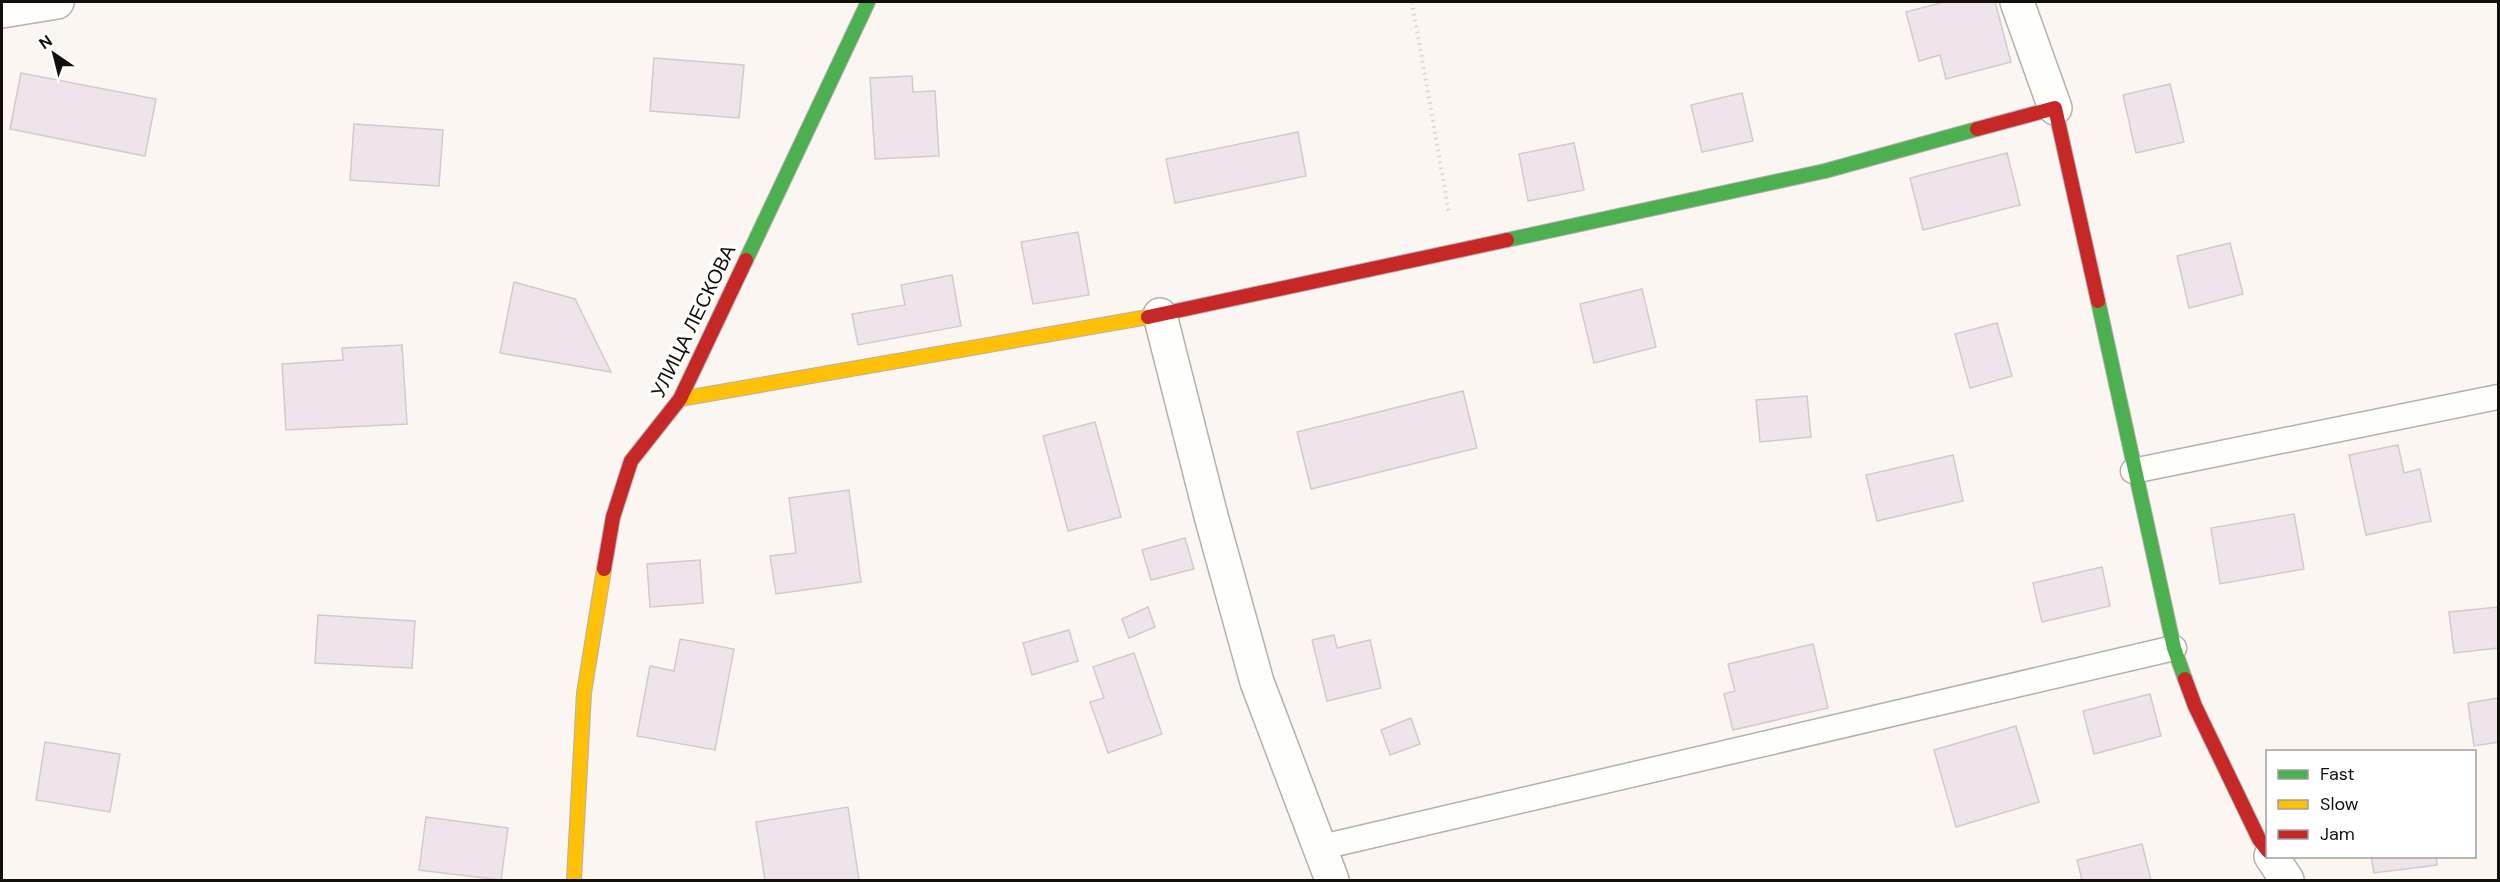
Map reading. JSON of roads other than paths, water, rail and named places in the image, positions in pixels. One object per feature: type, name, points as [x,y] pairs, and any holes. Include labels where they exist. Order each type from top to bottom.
[{"type":"street","points":[[2,11],[57,2]]},
{"type":"street","name":"УЛИЦА ЛЕСКОВА","points":[[574,880],[584,693],[613,518],[632,461],[680,399],[868,2]]},
{"type":"street","points":[[2017,2],[2055,108],[2133,471],[2174,648],[2195,706],[2259,839],[2266,848]]},
{"type":"street","points":[[680,399],[1160,315],[1825,171],[2055,108]]},
{"type":"street","points":[[1160,315],[1211,516],[1257,682],[1332,880]]},
{"type":"street","points":[[2272,858],[2287,880]]},
{"type":"lane","points":[[2133,471],[2499,397]]},
{"type":"lane","points":[[1318,848],[2174,648]]}]
